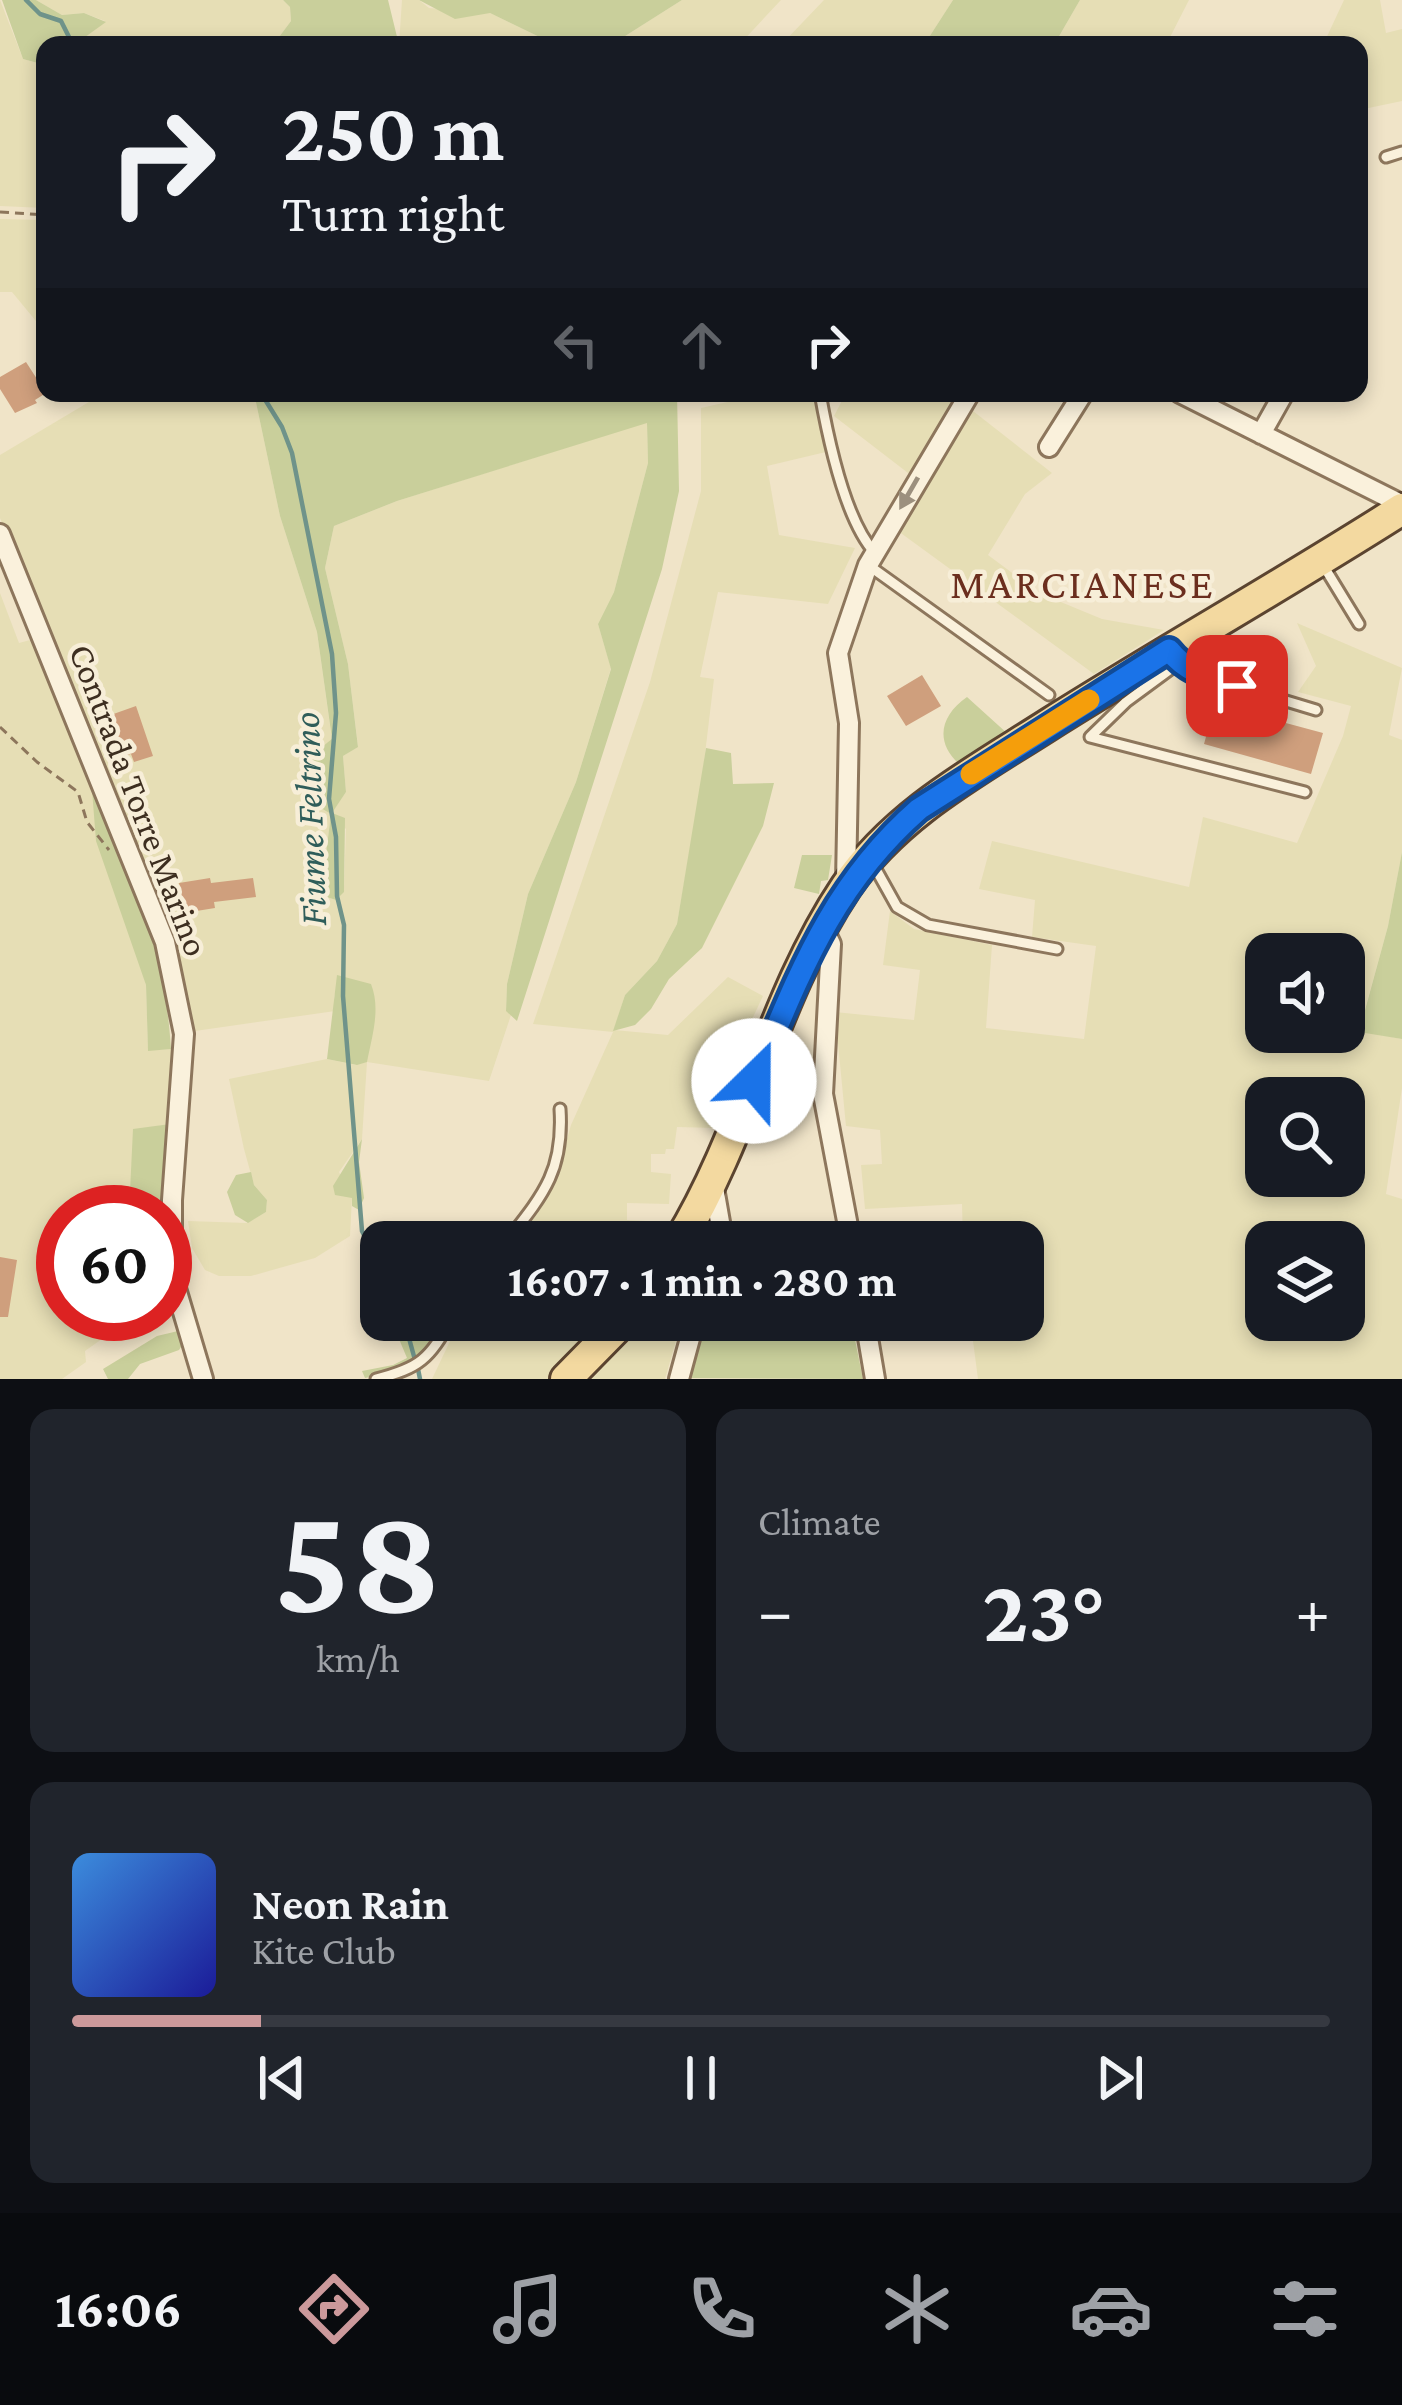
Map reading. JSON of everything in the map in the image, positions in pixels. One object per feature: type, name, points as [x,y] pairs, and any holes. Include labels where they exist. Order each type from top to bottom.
[{"type":"main road","points":[[690,1221],[823,927],[868,858],[919,809],[1174,657],[1401,510]]},
{"type":"main road","points":[[566,1379],[603,1341]]},
{"type":"street","points":[[845,888],[849,724],[838,652],[871,559],[965,402]]},
{"type":"street","points":[[1049,447],[1077,402]]},
{"type":"street","points":[[1198,402],[1395,501],[1401,510]]},
{"type":"street","points":[[1262,434],[1279,402]]},
{"type":"street","name":"Contrada Torre Marino","points":[[0,534],[165,942],[184,1034],[172,1199],[172,1275],[202,1371]]},
{"type":"street","points":[[823,927],[831,944],[823,1094],[847,1221]]},
{"type":"street","points":[[711,1178],[720,1221]]},
{"type":"street","points":[[679,1379],[689,1341]]},
{"type":"street","points":[[869,1341],[875,1379]]},
{"type":"lane","points":[[1386,158],[1402,152]]},
{"type":"lane","points":[[822,402],[871,559],[1049,695]]},
{"type":"lane","points":[[1320,560],[1360,624]]},
{"type":"lane","points":[[1306,792],[1090,736],[1174,657],[1197,674],[1316,710]]},
{"type":"lane","points":[[868,858],[897,907],[928,925],[1058,949]]},
{"type":"lane","points":[[523,1221],[546,1192],[559,1158],[560,1109]]},
{"type":"lane","points":[[376,1379],[410,1370],[424,1361],[438,1341]]},
{"type":"path","points":[[0,212],[36,214]]},
{"type":"path","points":[[0,727],[78,792],[88,822],[109,850]]},
{"type":"shaded area","points":[[0,0],[23,59],[36,63],[36,208],[0,206]]},
{"type":"shaded area","points":[[36,0],[283,0],[290,7],[291,21],[280,36],[86,36],[105,21],[84,13],[62,15]]},
{"type":"shaded area","points":[[402,0],[419,0],[429,8],[490,13],[537,36],[400,36]]},
{"type":"shaded area","points":[[682,0],[781,0],[747,36],[625,36]]},
{"type":"shaded area","points":[[824,0],[953,0],[930,36],[790,36]]},
{"type":"shaded area","points":[[1080,0],[1189,0],[1171,36],[1059,36]]},
{"type":"shaded area","points":[[1344,0],[1380,0],[1386,33],[1402,29],[1402,101],[1368,108],[1368,36],[1327,36]]},
{"type":"shaded area","points":[[0,219],[36,220],[36,321],[12,292],[0,292]]},
{"type":"shaded area","points":[[89,402],[256,402],[280,516],[317,632],[332,740],[307,768],[309,801],[331,814],[346,792],[343,756],[358,746],[348,664],[325,568],[334,526],[397,501],[647,422],[648,463],[614,592],[598,624],[611,668],[576,782],[528,894],[507,984],[506,1010],[511,1015],[489,1081],[367,1062],[362,1139],[339,1172],[352,1198],[350,1236],[315,1258],[251,1276],[219,1276],[205,1270],[192,1248],[192,1221],[247,1223],[266,1212],[267,1200],[254,1185],[229,1079],[327,1059],[356,1065],[334,994],[335,1011],[188,1032],[183,981],[168,919],[0,518],[0,455]],"holes":[[[331,815],[346,829],[344,891],[336,900],[317,894],[313,868],[325,862]]]},
{"type":"shaded area","points":[[727,402],[817,402],[830,451],[767,466],[779,535],[855,548],[828,604],[718,592],[700,677],[714,679],[677,924],[657,961],[625,995],[614,1030],[668,1035],[728,977],[763,996],[745,1034],[758,1038],[716,1128],[677,1127],[674,1149],[651,1154],[651,1172],[671,1174],[669,1204],[627,1203],[627,1220],[647,1221],[527,1221],[554,1185],[571,1125],[613,1032],[533,1024],[650,682],[701,491],[701,408]]},
{"type":"shaded area","points":[[841,402],[957,402],[912,476],[834,416]]},
{"type":"shaded area","points":[[973,411],[1052,473],[1025,494],[988,555],[1039,593],[1102,619],[1164,630],[1094,674],[898,531]]},
{"type":"shaded area","points":[[0,593],[19,643],[34,639],[91,777],[146,985],[148,1050],[171,1049],[170,1124],[134,1130],[131,1185],[36,1185],[36,1341],[99,1341],[85,1351],[86,1362],[62,1379],[0,1379]]},
{"type":"shaded area","points":[[1297,623],[1402,668],[1389,735],[1402,740],[1402,852],[1365,1009],[1365,933],[1245,933],[1245,1053],[1365,1053],[1365,1032],[1402,1039],[1402,1088],[1386,1194],[1402,1199],[1402,1379],[978,1379],[973,1341],[1044,1341],[1044,1221],[962,1221],[962,1204],[865,1209],[861,1165],[882,1164],[880,1130],[846,1126],[835,1012],[914,1020],[920,970],[883,965],[890,911],[914,929],[992,945],[986,1028],[1084,1039],[1096,946],[1032,937],[1035,900],[979,889],[992,841],[1189,887],[1203,817],[1297,843],[1351,706],[1298,692],[1316,666]]},
{"type":"shaded area","points":[[450,1341],[591,1341],[553,1379],[432,1379]]},
{"type":"shaded area","points":[[619,1341],[676,1341],[665,1379],[582,1379]]},
{"type":"green space","points":[[2,0],[36,0],[62,15],[84,13],[106,22],[87,36],[36,36],[36,63],[23,59]]},
{"type":"green space","points":[[283,0],[388,0],[397,36],[280,36],[291,21],[290,7]]},
{"type":"green space","points":[[419,0],[682,0],[625,36],[537,36],[490,13],[455,19]]},
{"type":"green space","points":[[953,0],[1080,0],[1059,36],[930,36]]},
{"type":"green space","points":[[256,402],[677,402],[679,491],[662,569],[517,1021],[506,1011],[507,984],[528,894],[576,782],[611,669],[598,624],[614,592],[648,463],[647,423],[397,501],[334,526],[325,568],[348,664],[358,747],[343,756],[346,792],[332,813],[345,818],[344,892],[336,900],[317,894],[306,876],[325,862],[331,814],[309,801],[306,775],[318,752],[332,739],[317,632],[280,516]]},
{"type":"green space","points":[[967,697],[1009,735],[959,764],[946,746],[944,729],[951,712]]},
{"type":"green space","points":[[706,748],[731,753],[733,784],[774,783],[763,826],[702,948],[669,979],[635,1025],[613,1031],[625,995],[657,961],[677,924]]},
{"type":"green space","points":[[91,777],[153,941],[171,1049],[148,1051],[146,985],[96,841]]},
{"type":"green space","points":[[1402,852],[1402,1039],[1365,1033],[1365,1010]]},
{"type":"green space","points":[[802,855],[832,855],[828,880],[821,881],[819,894],[794,888]]},
{"type":"green space","points":[[337,975],[371,984],[374,993],[375,1023],[367,1062],[357,1065],[327,1059]]},
{"type":"green space","points":[[170,1124],[164,1185],[130,1185],[133,1129]]},
{"type":"green space","points":[[362,1139],[359,1162],[364,1198],[359,1210],[352,1206],[352,1198],[335,1195],[333,1186]]},
{"type":"green space","points":[[251,1172],[254,1185],[267,1200],[266,1212],[248,1223],[235,1215],[227,1192],[236,1175]]},
{"type":"green space","points":[[149,1341],[183,1344],[179,1350],[140,1364],[128,1379],[108,1379],[103,1369]]},
{"type":"green space","points":[[400,1341],[432,1341],[393,1371],[365,1378],[362,1371],[393,1365],[407,1358]]},
{"type":"green space","points":[[696,1341],[855,1341],[863,1379],[686,1378]]},
{"type":"building","points":[[26,362],[36,378],[37,403],[15,413],[0,389],[0,377]]},
{"type":"building","points":[[922,675],[941,706],[906,726],[887,696]]},
{"type":"building","points":[[1215,704],[1323,733],[1311,774],[1204,744]]},
{"type":"building","points":[[136,706],[153,756],[134,762],[131,754],[123,756],[105,717]]},
{"type":"building","points":[[210,878],[211,883],[253,878],[256,897],[214,902],[215,908],[184,913],[179,883]]},
{"type":"building","points":[[0,1257],[17,1260],[8,1317],[0,1317]]},
{"type":"waterway","name":"Fiume Feltrino","points":[[26,0],[40,14],[61,21],[68,36]]},
{"type":"waterway","name":"Fiume Feltrino","points":[[267,402],[292,453],[332,654],[336,713],[329,799],[344,925],[343,996],[361,1221]]},
{"type":"waterway","name":"Fiume Feltrino","points":[[410,1341],[415,1360]]},
{"type":"waterway","name":"Fiume Feltrino","points":[[418,1369],[420,1379]]},
{"type":"slow traffic","points":[[971,774],[1089,700]]},
{"type":"district","name":"MARCIANESE","points":[[1083,583]]},
{"type":"route","points":[[754,1081],[811,950],[845,888],[886,838],[919,809],[1169,650],[1197,674],[1237,686]]}]
